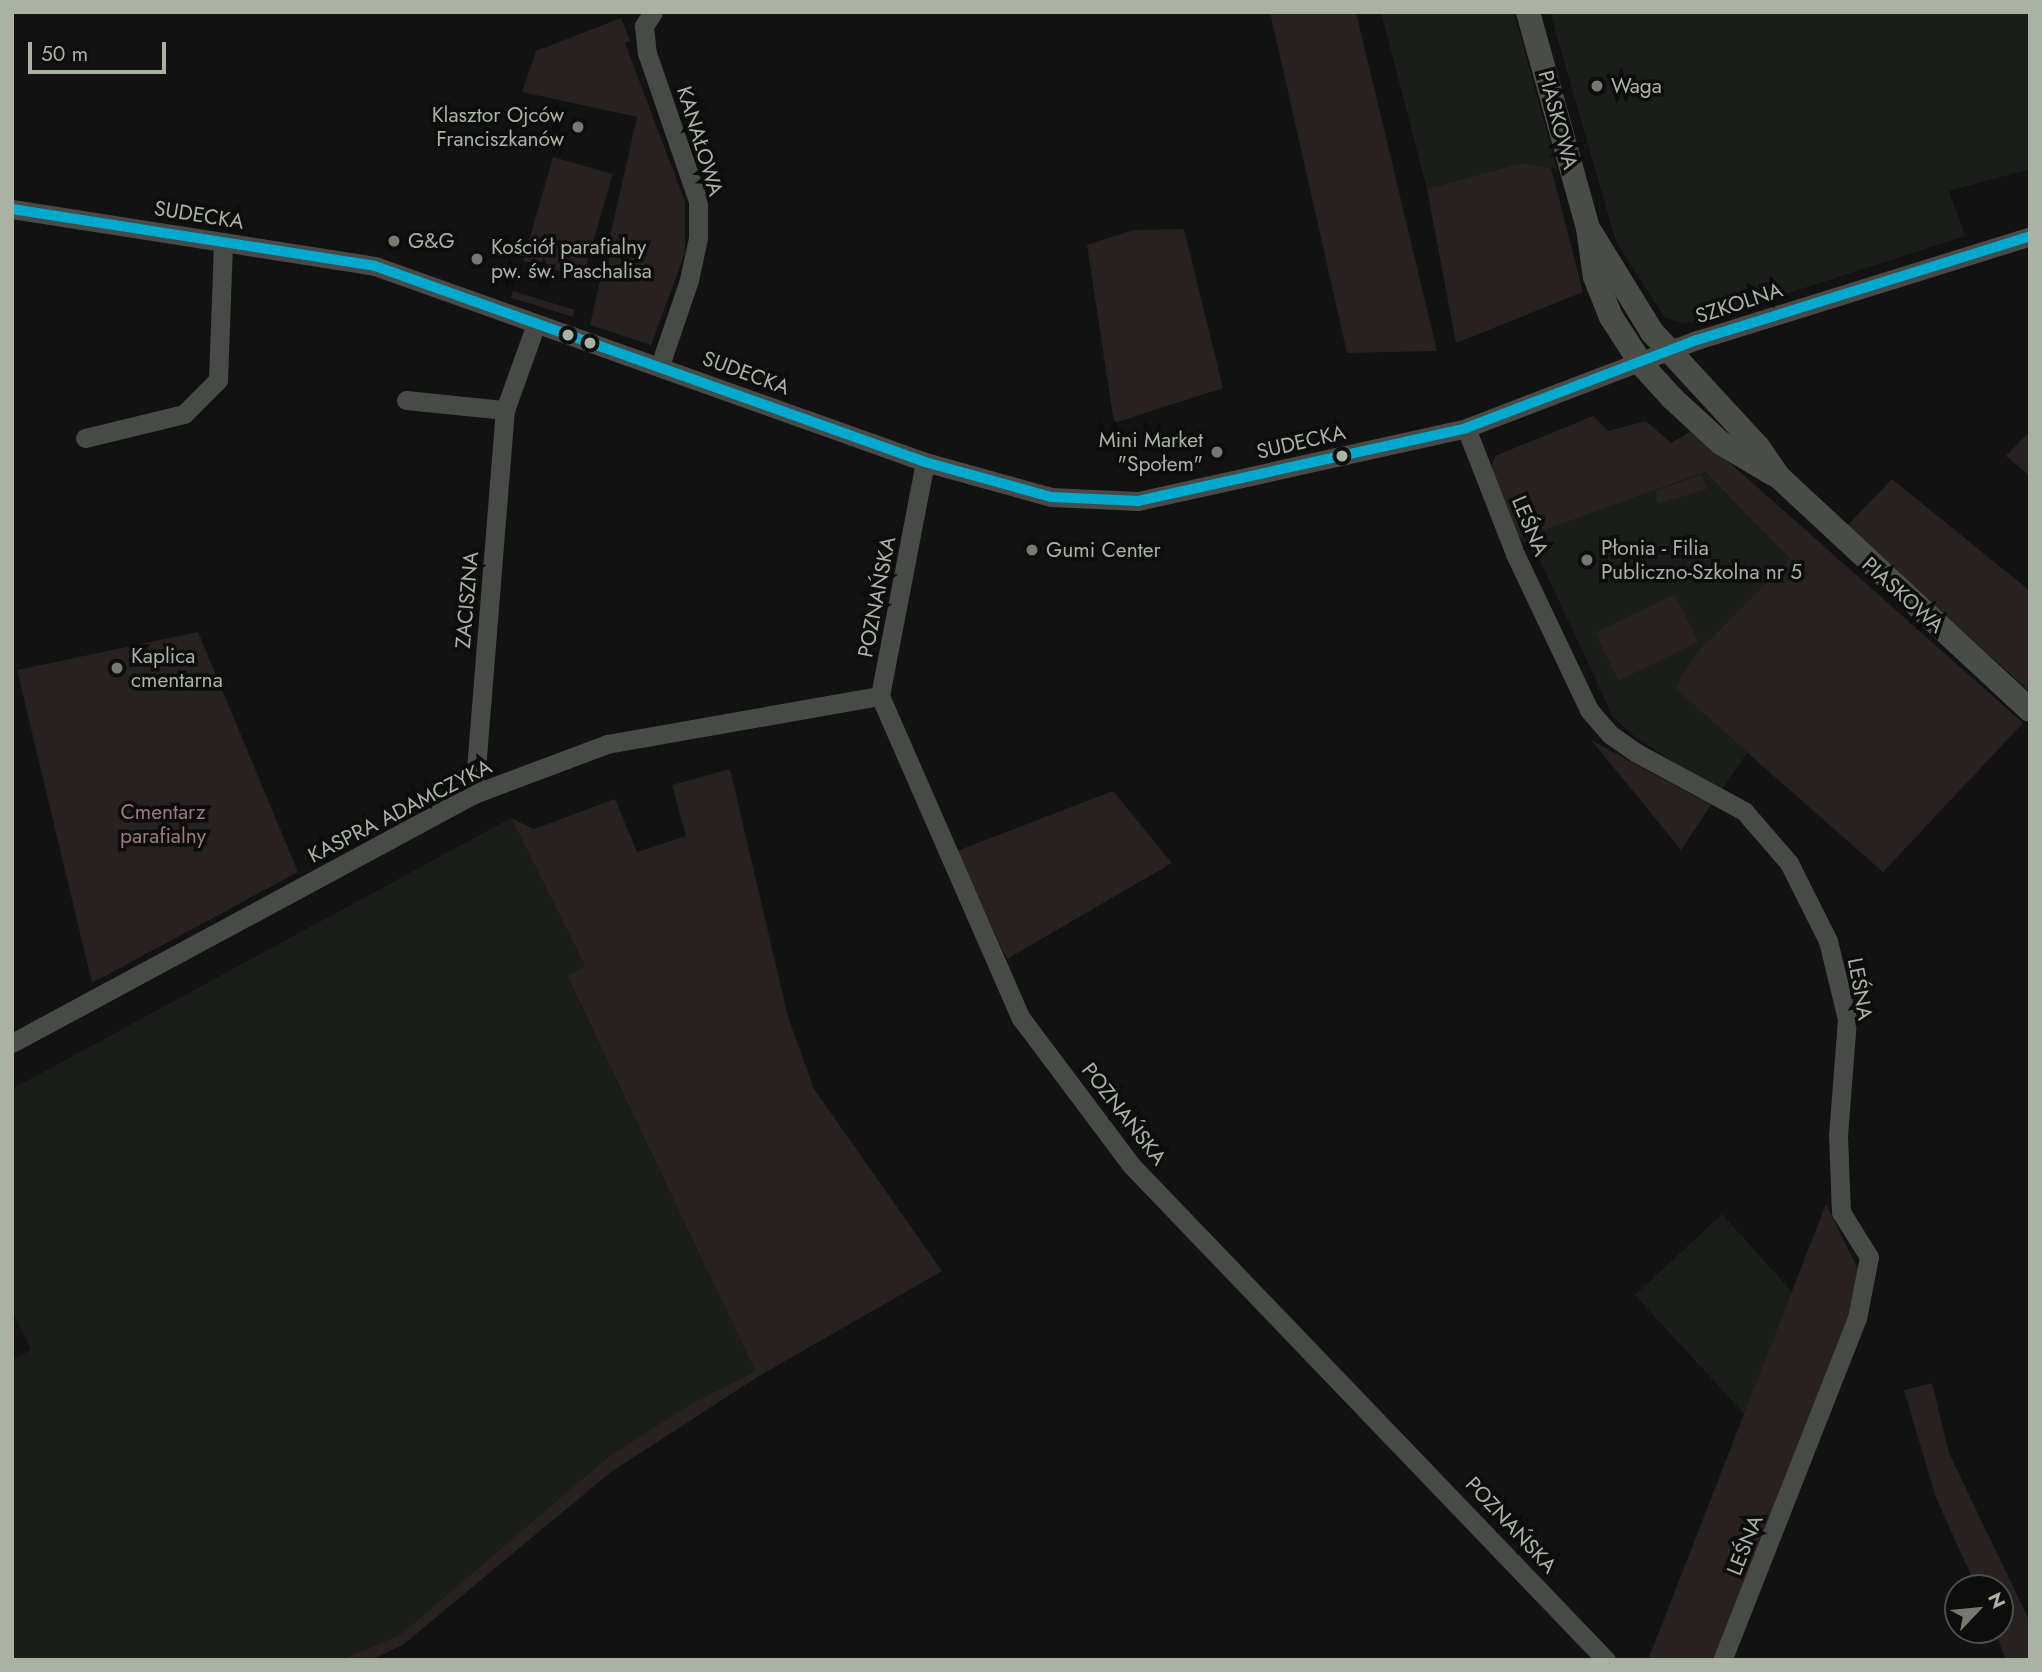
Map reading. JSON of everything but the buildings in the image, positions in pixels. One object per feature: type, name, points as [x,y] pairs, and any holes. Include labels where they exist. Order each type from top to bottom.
[{"type":"main road","name":"PIASKOWA","points":[[1528,12],[1588,228],[1600,291],[1611,317],[1642,365],[1721,443],[1779,477]]},
{"type":"main road","name":"PIASKOWA","points":[[1588,228],[1668,352],[1758,447],[1779,477],[2030,710]]},
{"type":"street","name":"KANAŁOWA","points":[[653,12],[644,26],[647,52],[698,201],[698,238],[689,280],[660,365]]},
{"type":"street","name":"SUDECKA","points":[[12,208],[375,266],[660,365],[925,462],[1051,497],[1139,501],[1466,428]]},
{"type":"street","name":"SZKOLNA","points":[[1466,428],[1642,365],[1668,352],[2030,236]]},
{"type":"street","points":[[85,438],[184,414],[218,380],[223,242]]},
{"type":"street","name":"ZACISZNA","points":[[474,794],[505,410],[536,324]]},
{"type":"street","points":[[406,400],[505,410]]},
{"type":"street","name":"LEŚNA","points":[[1466,428],[1515,554],[1589,710],[1611,735],[1637,753],[1744,811],[1789,863],[1828,941],[1847,1019],[1838,1135],[1841,1212],[1869,1257],[1857,1318],[1722,1660]]},
{"type":"street","name":"POZNAŃSKA","points":[[925,462],[880,696],[1020,1017],[1124,1156],[1606,1660]]},
{"type":"street","name":"KASPRA ADAMCZYKA","points":[[12,1043],[474,794],[607,744],[880,696]]},
{"type":"shaded area","points":[[1381,12],[1514,12],[1557,169],[1522,163],[1427,189]]},
{"type":"shaded area","points":[[1550,12],[2030,12],[2030,169],[1949,191],[1965,236],[1702,321],[1682,323],[1665,318],[1616,242]]},
{"type":"shaded area","points":[[1705,472],[1790,559],[1883,872],[1747,753],[1719,793],[1633,735],[1613,717],[1539,558],[1520,539]]},
{"type":"shaded area","points":[[511,818],[585,968],[567,977],[755,1371],[687,1406],[607,1458],[400,1635],[340,1660],[12,1660],[12,1360],[31,1350],[12,1312],[12,1089]]},
{"type":"shaded area","points":[[1722,1214],[1793,1293],[1745,1415],[1635,1295]]},
{"type":"green space","points":[[1270,12],[1356,12],[1437,351],[1347,353]]},
{"type":"green space","points":[[621,18],[630,41],[625,43],[685,202],[685,253],[651,345],[590,325],[637,117],[522,92],[536,51]]},
{"type":"green space","points":[[553,157],[613,174],[583,278],[523,261]]},
{"type":"green space","points":[[1522,163],[1551,168],[1583,292],[1456,343],[1427,189]]},
{"type":"green space","points":[[1184,229],[1223,388],[1114,423],[1087,245],[1133,230]]},
{"type":"green space","points":[[513,291],[575,310],[573,317],[511,298]]},
{"type":"green space","points":[[1593,416],[1608,431],[1646,421],[1671,443],[1693,430],[2023,723],[1883,872],[1675,688],[1697,653],[1790,559],[1705,472],[1520,539],[1491,468],[1495,456]]},
{"type":"green space","points":[[2030,431],[2030,476],[2006,456]]},
{"type":"green space","points":[[1701,475],[1707,489],[1657,504],[1656,491]]},
{"type":"green space","points":[[1892,479],[2030,591],[2030,692],[1847,526]]},
{"type":"green space","points":[[1675,594],[1698,642],[1618,681],[1595,633]]},
{"type":"green space","name":"Cmentarz parafialny","points":[[198,632],[298,872],[92,983],[17,670]]},
{"type":"green space","points":[[1591,740],[1711,805],[1681,850],[1646,807]]},
{"type":"green space","points":[[730,769],[788,1017],[814,1089],[942,1271],[759,1376],[611,1472],[404,1644],[371,1660],[340,1660],[400,1635],[607,1458],[687,1406],[755,1371],[567,976],[585,967],[511,818],[534,829],[615,799],[637,852],[686,836],[672,785]]},
{"type":"green space","points":[[1113,791],[1172,863],[1007,959],[957,851]]},
{"type":"green space","points":[[1826,1204],[1861,1275],[1854,1308],[1717,1660],[1648,1660]]},
{"type":"green space","points":[[1932,1383],[1949,1453],[2007,1574],[1971,1574],[1936,1498],[1904,1390]]},
{"type":"green space","points":[[2014,1589],[2030,1622],[2030,1660],[2006,1660],[2000,1644],[2014,1644]]},
{"type":"transit line","points":[[12,209],[375,266],[925,462],[1051,497],[1138,501],[1466,428],[1697,340],[2030,236]]},
{"type":"place","name":"Waga","points":[[1597,86]]},
{"type":"place","name":"Klasztor Ojców Franciszkanów","points":[[578,127]]},
{"type":"place","name":"G&G","points":[[394,241]]},
{"type":"place","name":"Kościół parafialny pw. św. Paschalisa","points":[[477,259]]},
{"type":"place","name":"Mini Market \"Społem\"","points":[[1217,452]]},
{"type":"place","name":"Gumi Center","points":[[1032,550]]},
{"type":"place","name":"Płonia - Filia Publiczno-Szkolna nr 5","points":[[1587,560]]},
{"type":"place","name":"Kaplica cmentarna","points":[[117,668]]}]
